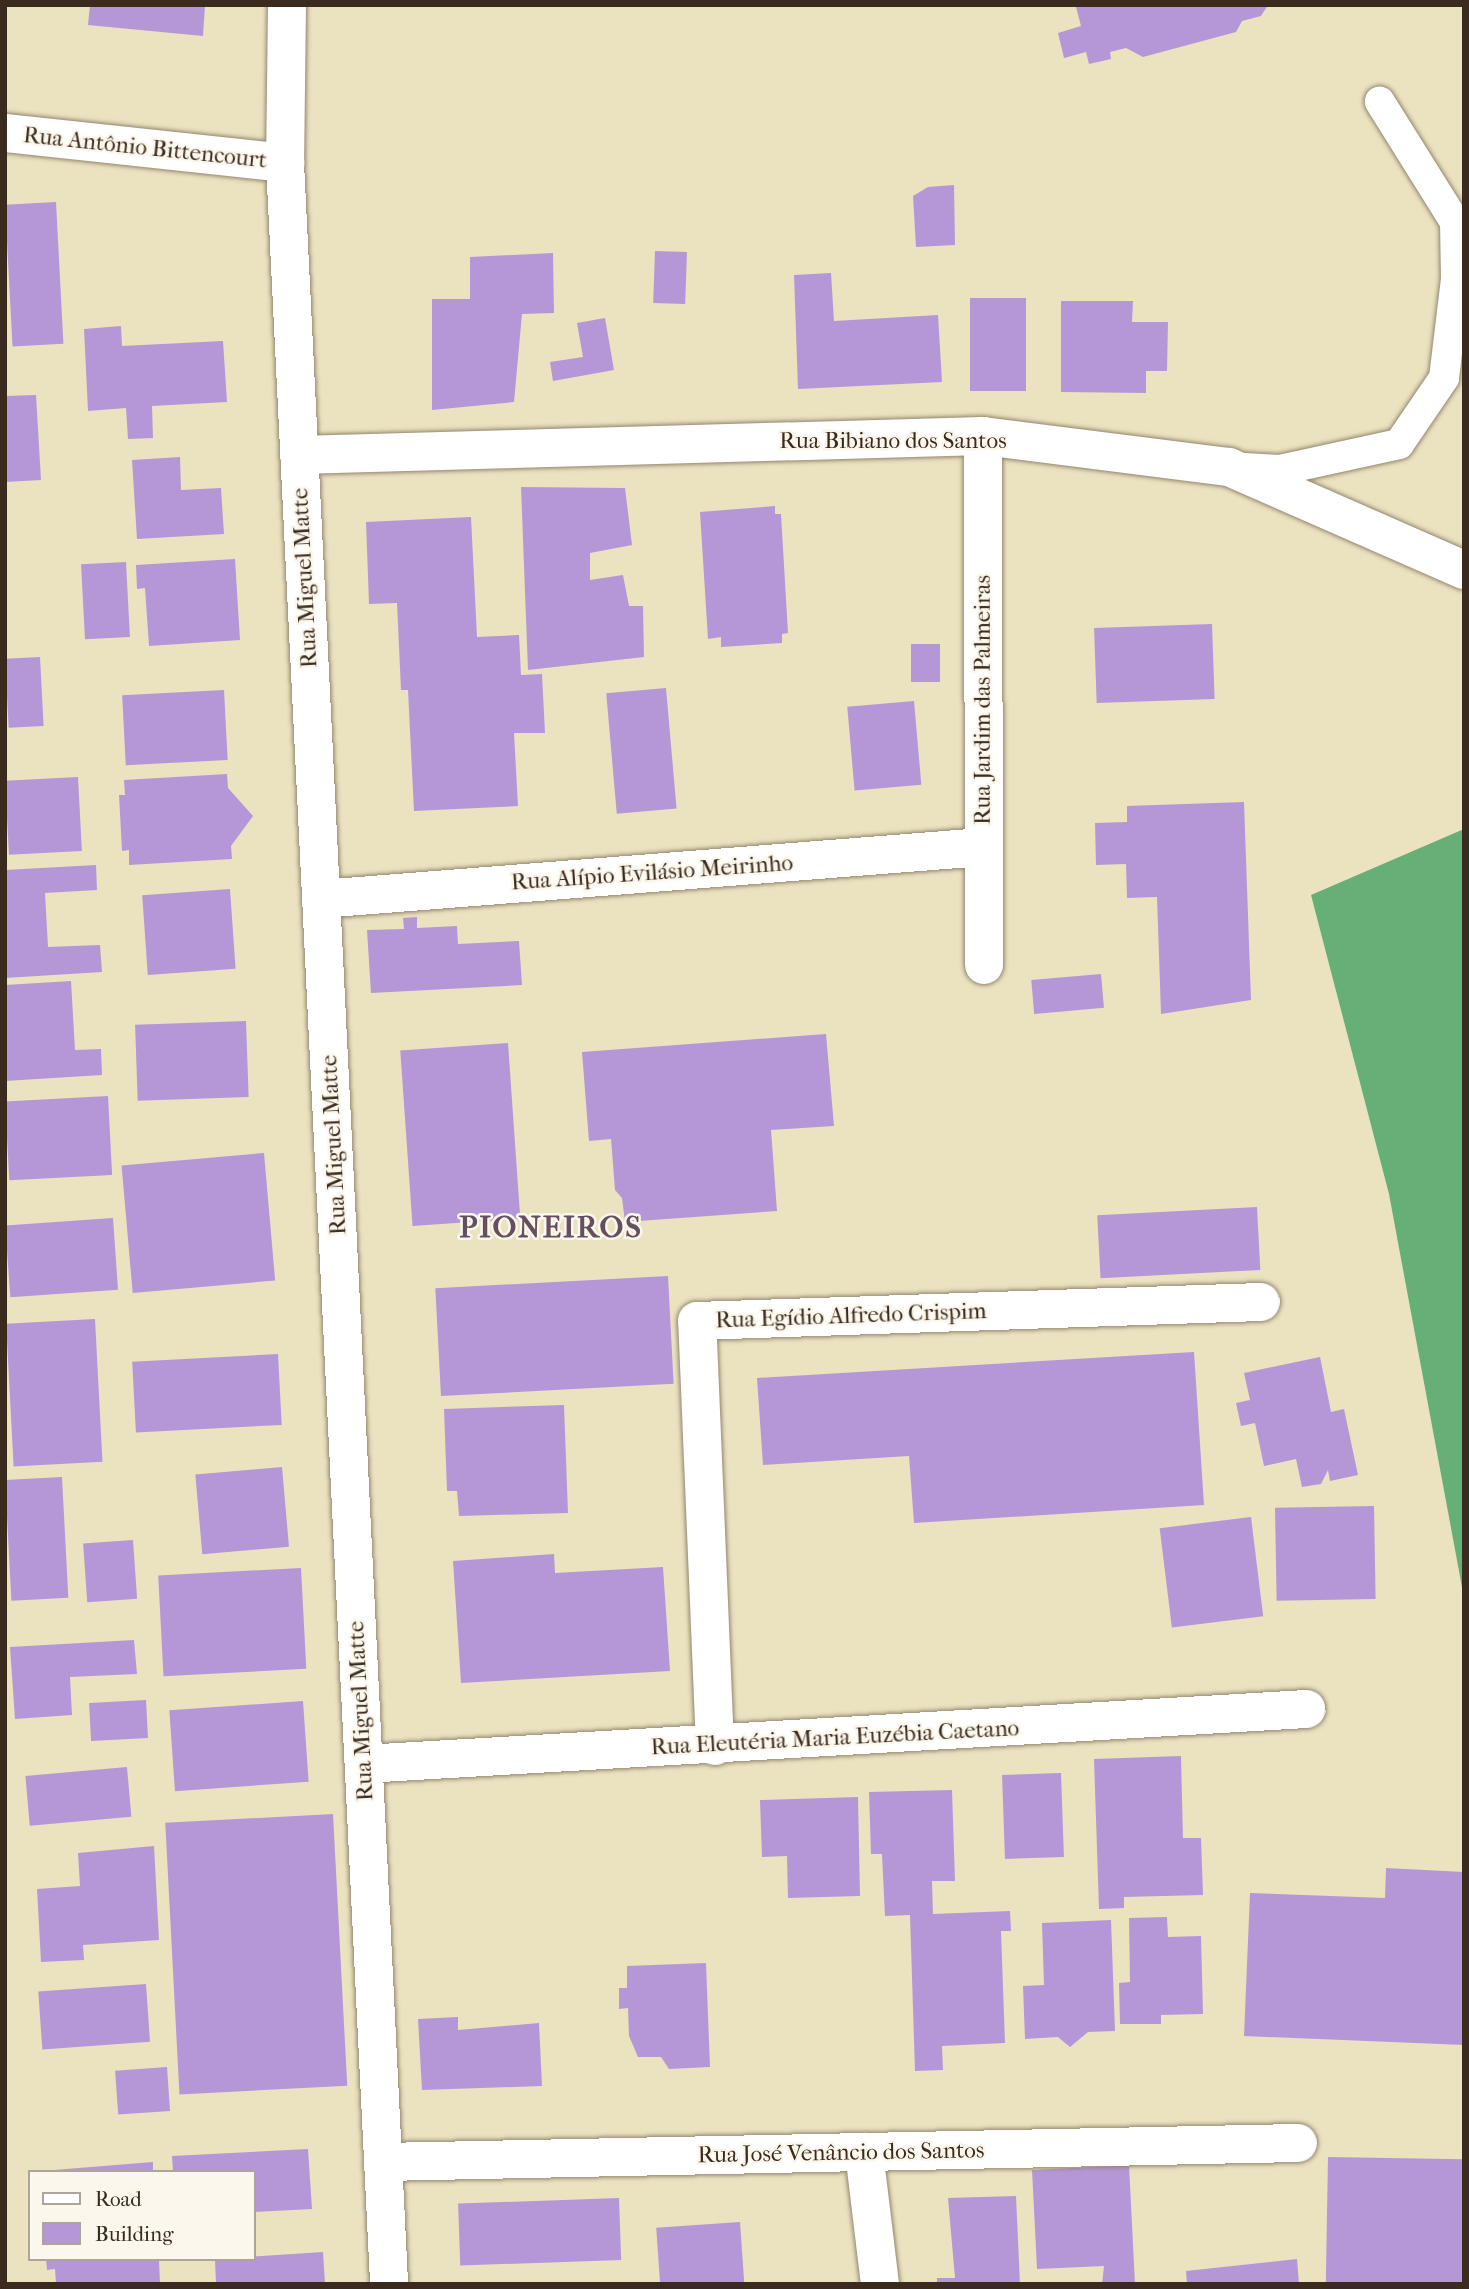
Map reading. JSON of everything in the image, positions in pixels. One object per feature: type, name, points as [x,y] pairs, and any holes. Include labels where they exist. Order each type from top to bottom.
[{"type":"street","name":"Rua Miguel Matte","points":[[287,5],[285,163],[389,2284]]},
{"type":"street","name":"Rua Antônio Bittencourt","points":[[5,132],[285,163]]},
{"type":"street","name":"Rua Bibiano dos Santos","points":[[299,455],[983,436],[1229,467],[1464,570]]},
{"type":"street","name":"Rua Jardim das Palmeiras","points":[[983,436],[984,965]]},
{"type":"street","name":"Rua Alípio Evilásio Meirinho","points":[[321,899],[983,847]]},
{"type":"street","name":"Rua Egídio Alfredo Crispim","points":[[715,1746],[697,1321],[1261,1302]]},
{"type":"street","name":"Rua Eleutéria Maria Euzébia Caetano","points":[[364,1764],[715,1746],[1306,1709]]},
{"type":"street","name":"Rua José Venâncio dos Santos","points":[[383,2162],[1298,2143]]},
{"type":"street","points":[[864,2152],[880,2284]]},
{"type":"lane","points":[[1229,467],[1280,470],[1399,444],[1444,378],[1456,279],[1455,222],[1380,102]]},
{"type":"green space","points":[[1464,829],[1464,1598],[1389,1194],[1311,895]]},
{"type":"building","points":[[90,5],[205,5],[203,36],[88,25]]},
{"type":"building","points":[[1268,5],[1261,16],[1242,21],[1236,32],[1143,57],[1126,48],[1110,52],[1111,59],[1089,64],[1086,52],[1064,58],[1058,33],[1081,26],[1076,7]]},
{"type":"building","points":[[954,185],[955,245],[916,247],[913,196],[928,187]]},
{"type":"building","points":[[56,202],[63,344],[13,346],[5,205]]},
{"type":"building","points":[[655,251],[687,252],[685,304],[653,303]]},
{"type":"building","points":[[553,253],[554,313],[522,314],[514,402],[432,410],[432,299],[470,299],[470,257]]},
{"type":"building","points":[[831,273],[834,321],[938,315],[942,382],[798,389],[794,275]]},
{"type":"building","points":[[970,298],[1026,298],[1026,391],[970,391]]},
{"type":"building","points":[[1061,301],[1133,301],[1132,322],[1168,322],[1167,371],[1146,371],[1146,393],[1061,392]]},
{"type":"building","points":[[605,318],[614,370],[553,381],[550,362],[583,357],[577,323]]},
{"type":"building","points":[[121,326],[122,346],[223,341],[227,402],[152,406],[153,438],[128,439],[126,408],[88,411],[84,329]]},
{"type":"building","points":[[36,395],[41,480],[5,482],[5,396]]},
{"type":"building","points":[[180,457],[181,490],[221,488],[224,534],[137,539],[132,460]]},
{"type":"building","points":[[521,487],[625,488],[632,545],[590,553],[590,580],[623,575],[629,606],[643,606],[644,657],[528,670]]},
{"type":"building","points":[[775,506],[775,514],[781,514],[788,633],[782,634],[782,643],[721,647],[721,637],[708,639],[700,512]]},
{"type":"building","points":[[471,517],[477,637],[519,635],[521,675],[542,674],[545,733],[514,733],[518,806],[414,811],[408,690],[401,690],[397,603],[369,604],[366,522]]},
{"type":"building","points":[[235,559],[240,640],[149,646],[145,588],[137,589],[136,565]]},
{"type":"building","points":[[126,562],[130,637],[85,639],[81,564]]},
{"type":"building","points":[[1212,624],[1215,699],[1097,703],[1094,628]]},
{"type":"building","points":[[911,644],[940,644],[940,682],[911,682]]},
{"type":"building","points":[[40,657],[44,726],[9,728],[5,659]]},
{"type":"building","points":[[666,688],[677,809],[617,814],[606,693]]},
{"type":"building","points":[[224,690],[228,760],[126,765],[122,695]]},
{"type":"building","points":[[914,701],[921,785],[855,791],[847,707]]},
{"type":"building","points":[[227,774],[228,788],[253,816],[231,846],[232,859],[129,865],[129,850],[122,851],[119,795],[125,795],[124,780]]},
{"type":"building","points":[[78,777],[82,851],[9,855],[5,781]]},
{"type":"building","points":[[1244,802],[1251,1000],[1161,1014],[1157,897],[1127,898],[1126,864],[1096,865],[1095,823],[1127,822],[1127,806]]},
{"type":"building","points":[[96,865],[97,890],[45,893],[48,947],[100,945],[102,972],[5,978],[5,870]]},
{"type":"building","points":[[230,889],[236,969],[148,975],[142,895]]},
{"type":"building","points":[[417,917],[417,928],[457,926],[458,944],[519,941],[522,985],[371,993],[367,930],[404,929],[403,918]]},
{"type":"building","points":[[1101,974],[1104,1008],[1034,1014],[1031,980]]},
{"type":"building","points":[[71,981],[75,1050],[101,1049],[102,1075],[5,1081],[5,985]]},
{"type":"building","points":[[246,1021],[249,1097],[138,1101],[135,1025]]},
{"type":"building","points":[[826,1034],[834,1126],[771,1130],[777,1211],[625,1222],[622,1198],[615,1190],[611,1139],[589,1141],[582,1052]]},
{"type":"building","points":[[508,1043],[520,1219],[413,1226],[400,1051]]},
{"type":"building","points":[[108,1096],[112,1175],[9,1180],[5,1101]]},
{"type":"building","points":[[264,1153],[275,1281],[133,1293],[122,1165]]},
{"type":"building","points":[[1257,1207],[1260,1270],[1101,1278],[1097,1215]]},
{"type":"building","points":[[113,1218],[118,1290],[10,1297],[5,1226]]},
{"type":"building","points":[[668,1276],[674,1384],[441,1396],[435,1288]]},
{"type":"building","points":[[95,1319],[102,1462],[14,1466],[6,1324]]},
{"type":"building","points":[[1194,1352],[1204,1505],[914,1523],[909,1456],[763,1465],[757,1378]]},
{"type":"building","points":[[278,1354],[282,1425],[136,1433],[132,1362]]},
{"type":"building","points":[[1320,1357],[1331,1412],[1344,1409],[1358,1475],[1330,1481],[1328,1470],[1321,1484],[1302,1487],[1296,1459],[1264,1466],[1255,1423],[1241,1426],[1236,1403],[1250,1400],[1244,1373]]},
{"type":"building","points":[[564,1405],[568,1513],[459,1516],[457,1491],[447,1491],[444,1409]]},
{"type":"building","points":[[282,1467],[289,1547],[202,1554],[195,1475]]},
{"type":"building","points":[[62,1477],[68,1598],[11,1601],[5,1480]]},
{"type":"building","points":[[1374,1506],[1376,1599],[1277,1601],[1275,1508]]},
{"type":"building","points":[[1251,1517],[1263,1616],[1172,1627],[1160,1528]]},
{"type":"building","points":[[133,1540],[137,1599],[87,1602],[83,1543]]},
{"type":"building","points":[[554,1554],[555,1573],[663,1567],[670,1671],[461,1683],[453,1561]]},
{"type":"building","points":[[301,1568],[306,1669],[163,1676],[158,1575]]},
{"type":"building","points":[[134,1640],[137,1674],[70,1677],[72,1715],[15,1719],[10,1647]]},
{"type":"building","points":[[146,1700],[148,1738],[91,1741],[89,1703]]},
{"type":"building","points":[[303,1701],[309,1782],[175,1791],[169,1710]]},
{"type":"building","points":[[1181,1756],[1183,1838],[1201,1838],[1203,1895],[1124,1897],[1124,1908],[1099,1909],[1094,1759]]},
{"type":"building","points":[[127,1767],[131,1817],[30,1826],[25,1776]]},
{"type":"building","points":[[1061,1773],[1064,1857],[1005,1859],[1002,1775]]},
{"type":"building","points":[[952,1790],[955,1881],[932,1881],[933,1914],[1010,1911],[1011,1931],[1001,1931],[1005,2043],[942,2046],[943,2070],[915,2071],[910,1915],[885,1916],[882,1854],[871,1854],[869,1792]]},
{"type":"building","points":[[858,1797],[860,1896],[788,1898],[787,1856],[762,1857],[760,1800]]},
{"type":"building","points":[[333,1814],[347,2086],[179,2094],[165,1823]]},
{"type":"building","points":[[154,1846],[159,1940],[83,1945],[84,1960],[41,1962],[37,1889],[80,1886],[78,1853]]},
{"type":"building","points":[[1386,1868],[1464,1872],[1464,2045],[1244,2036],[1250,1893],[1385,1898]]},
{"type":"building","points":[[1167,1917],[1168,1937],[1201,1936],[1203,2014],[1161,2015],[1161,2024],[1120,2024],[1119,1983],[1130,1982],[1129,1918]]},
{"type":"building","points":[[1111,1920],[1115,2031],[1088,2032],[1070,2047],[1058,2037],[1025,2039],[1023,1986],[1044,1985],[1042,1923]]},
{"type":"building","points":[[706,1963],[710,2067],[669,2069],[661,2057],[638,2057],[629,2036],[628,2008],[619,2009],[619,1988],[627,1988],[627,1966]]},
{"type":"building","points":[[146,1984],[150,2042],[42,2049],[38,1992]]},
{"type":"building","points":[[458,2017],[458,2030],[539,2023],[542,2086],[422,2090],[418,2019]]},
{"type":"building","points":[[167,2067],[170,2111],[118,2115],[115,2071]]},
{"type":"building","points":[[308,2149],[312,2209],[256,2212],[256,2170],[173,2170],[172,2156]]},
{"type":"building","points":[[1328,2157],[1464,2159],[1462,2284],[1326,2284]]},
{"type":"building","points":[[153,2162],[153,2170],[54,2170]]},
{"type":"building","points":[[1129,2165],[1135,2284],[1102,2284],[1104,2266],[1037,2269],[1032,2170]]},
{"type":"building","points":[[1016,2196],[1020,2284],[937,2284],[937,2278],[955,2278],[948,2198]]},
{"type":"building","points":[[619,2198],[621,2260],[460,2266],[458,2204]]},
{"type":"building","points":[[740,2222],[744,2284],[660,2284],[656,2228]]},
{"type":"building","points":[[323,2252],[325,2284],[216,2284],[215,2261],[256,2261],[256,2256]]},
{"type":"building","points":[[1297,2259],[1299,2284],[1187,2284],[1186,2271]]},
{"type":"building","points":[[46,2261],[159,2261],[160,2284],[56,2284],[55,2269],[47,2270]]},
{"type":"district","name":"PIONEIROS","points":[[551,1228]]}]
